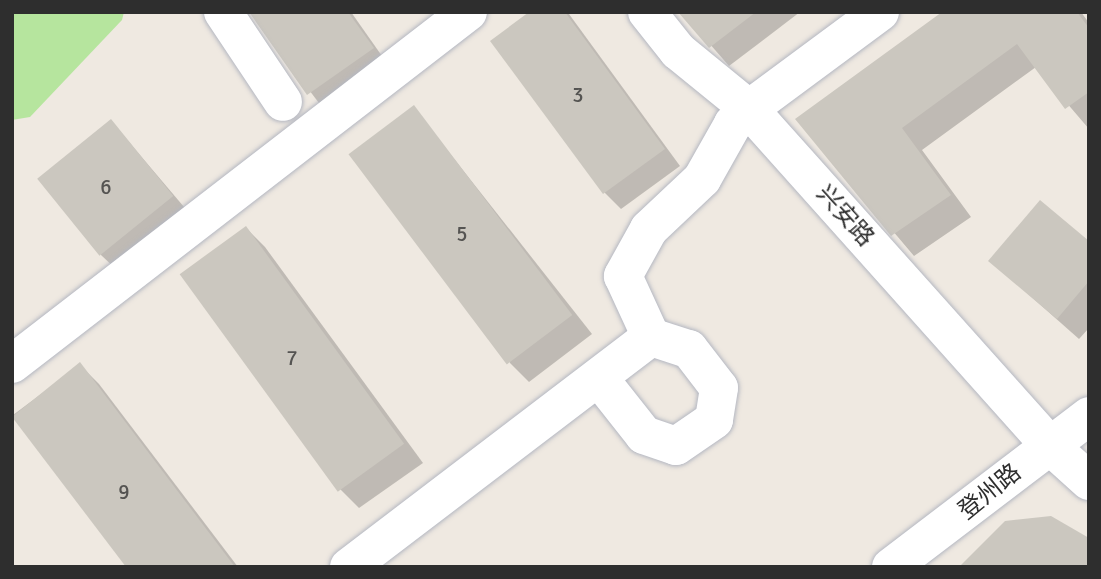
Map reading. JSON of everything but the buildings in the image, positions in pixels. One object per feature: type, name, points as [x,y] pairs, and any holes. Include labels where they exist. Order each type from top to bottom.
[{"type":"street","points":[[223,12],[283,102]]},
{"type":"street","points":[[12,364],[468,12]]},
{"type":"street","name":"兴安路","points":[[647,12],[678,51],[749,109],[1049,445],[1089,481]]},
{"type":"street","points":[[599,378],[644,435],[676,446],[714,420],[719,388],[690,349],[650,337],[623,276],[649,229],[702,179],[733,124],[749,109],[880,12]]},
{"type":"street","points":[[349,567],[650,337]]},
{"type":"street","name":"登州路","points":[[891,567],[1089,415]]},
{"type":"green space","points":[[12,12],[124,12],[122,20],[30,117],[12,120]]}]
